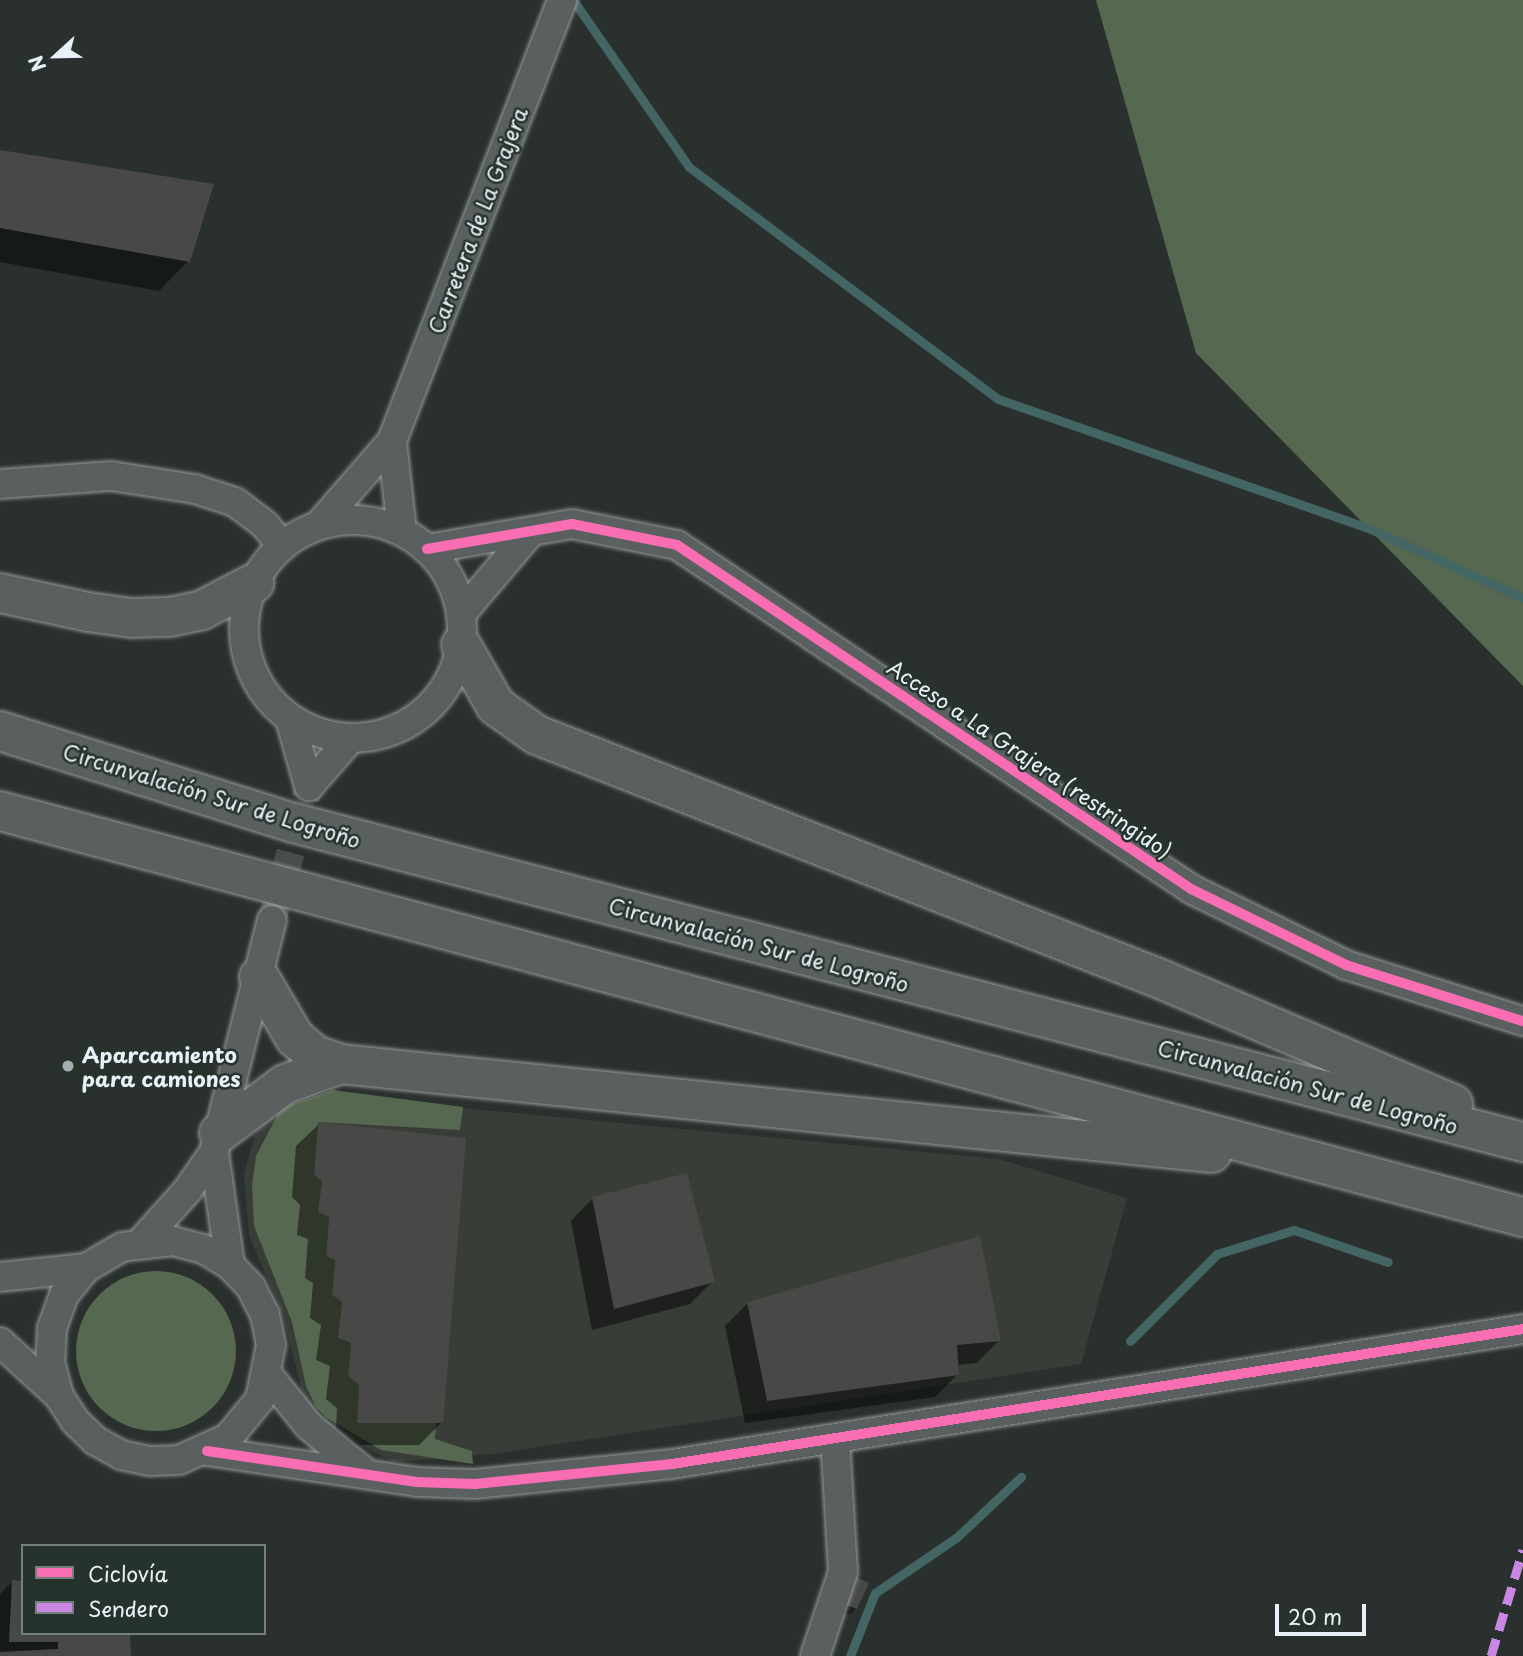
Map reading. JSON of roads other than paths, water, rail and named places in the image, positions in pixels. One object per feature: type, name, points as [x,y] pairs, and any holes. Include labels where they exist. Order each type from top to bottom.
[{"type":"highway","points":[[0,593],[88,612],[170,617],[202,610],[254,583]]},
{"type":"highway","points":[[461,630],[496,706],[537,735],[1158,978],[1523,1134]]},
{"type":"highway","name":"Circunvalación Sur de Logroño","points":[[0,731],[294,823],[1523,1142]]},
{"type":"highway","points":[[0,811],[1523,1217]]},
{"type":"highway","points":[[259,977],[295,1038],[315,1055],[341,1064],[1213,1153],[1523,1224]]},
{"type":"highway","points":[[216,1142],[285,1084],[341,1064]]},
{"type":"street","name":"Carretera de La Grajera","points":[[320,524],[392,441],[562,0]]},
{"type":"street","name":"Carretera de La Grajera","points":[[392,441],[402,531]]},
{"type":"street","points":[[0,484],[111,476],[195,489],[235,502],[265,525],[282,545]]},
{"type":"street","points":[[461,630],[444,568],[427,549],[402,531],[376,522],[320,524],[282,545],[254,583],[244,611],[246,652],[262,689],[290,719],[319,733],[351,738],[382,735],[419,715],[435,702],[452,675],[461,630],[528,535]]},
{"type":"street","name":"Acceso a La Grajera (restringido)","points":[[427,549],[528,535],[572,524],[677,545],[1191,889],[1346,965],[1523,1021]]},
{"type":"street","points":[[290,719],[309,786],[351,738]]},
{"type":"street","points":[[142,1241],[187,1191],[216,1142],[272,920]]},
{"type":"street","points":[[216,1142],[230,1265]]},
{"type":"street","points":[[0,1342],[59,1396],[82,1427],[121,1455],[150,1461],[179,1460],[207,1451],[246,1421],[268,1375],[271,1345],[265,1315],[251,1287],[230,1265],[183,1243],[142,1241],[112,1251],[86,1268],[64,1296],[52,1328],[50,1362],[59,1396]]},
{"type":"street","points":[[0,1277],[86,1268]]},
{"type":"street","points":[[207,1451],[417,1482],[475,1484],[672,1464],[1523,1329]]},
{"type":"street","points":[[268,1375],[309,1426],[367,1473]]},
{"type":"street","points":[[815,1656],[843,1572],[835,1438]]},
{"type":"waterway","points":[[573,0],[689,167],[998,399],[1368,528],[1523,598]]},
{"type":"waterway","points":[[1130,1341],[1217,1254],[1294,1230],[1388,1262]]},
{"type":"waterway","points":[[850,1656],[875,1593],[957,1537],[1021,1477]]},
{"type":"tunnel","points":[[272,920],[309,786]]},
{"type":"place","name":"Aparcamiento para camiones","points":[[68,1066]]}]
